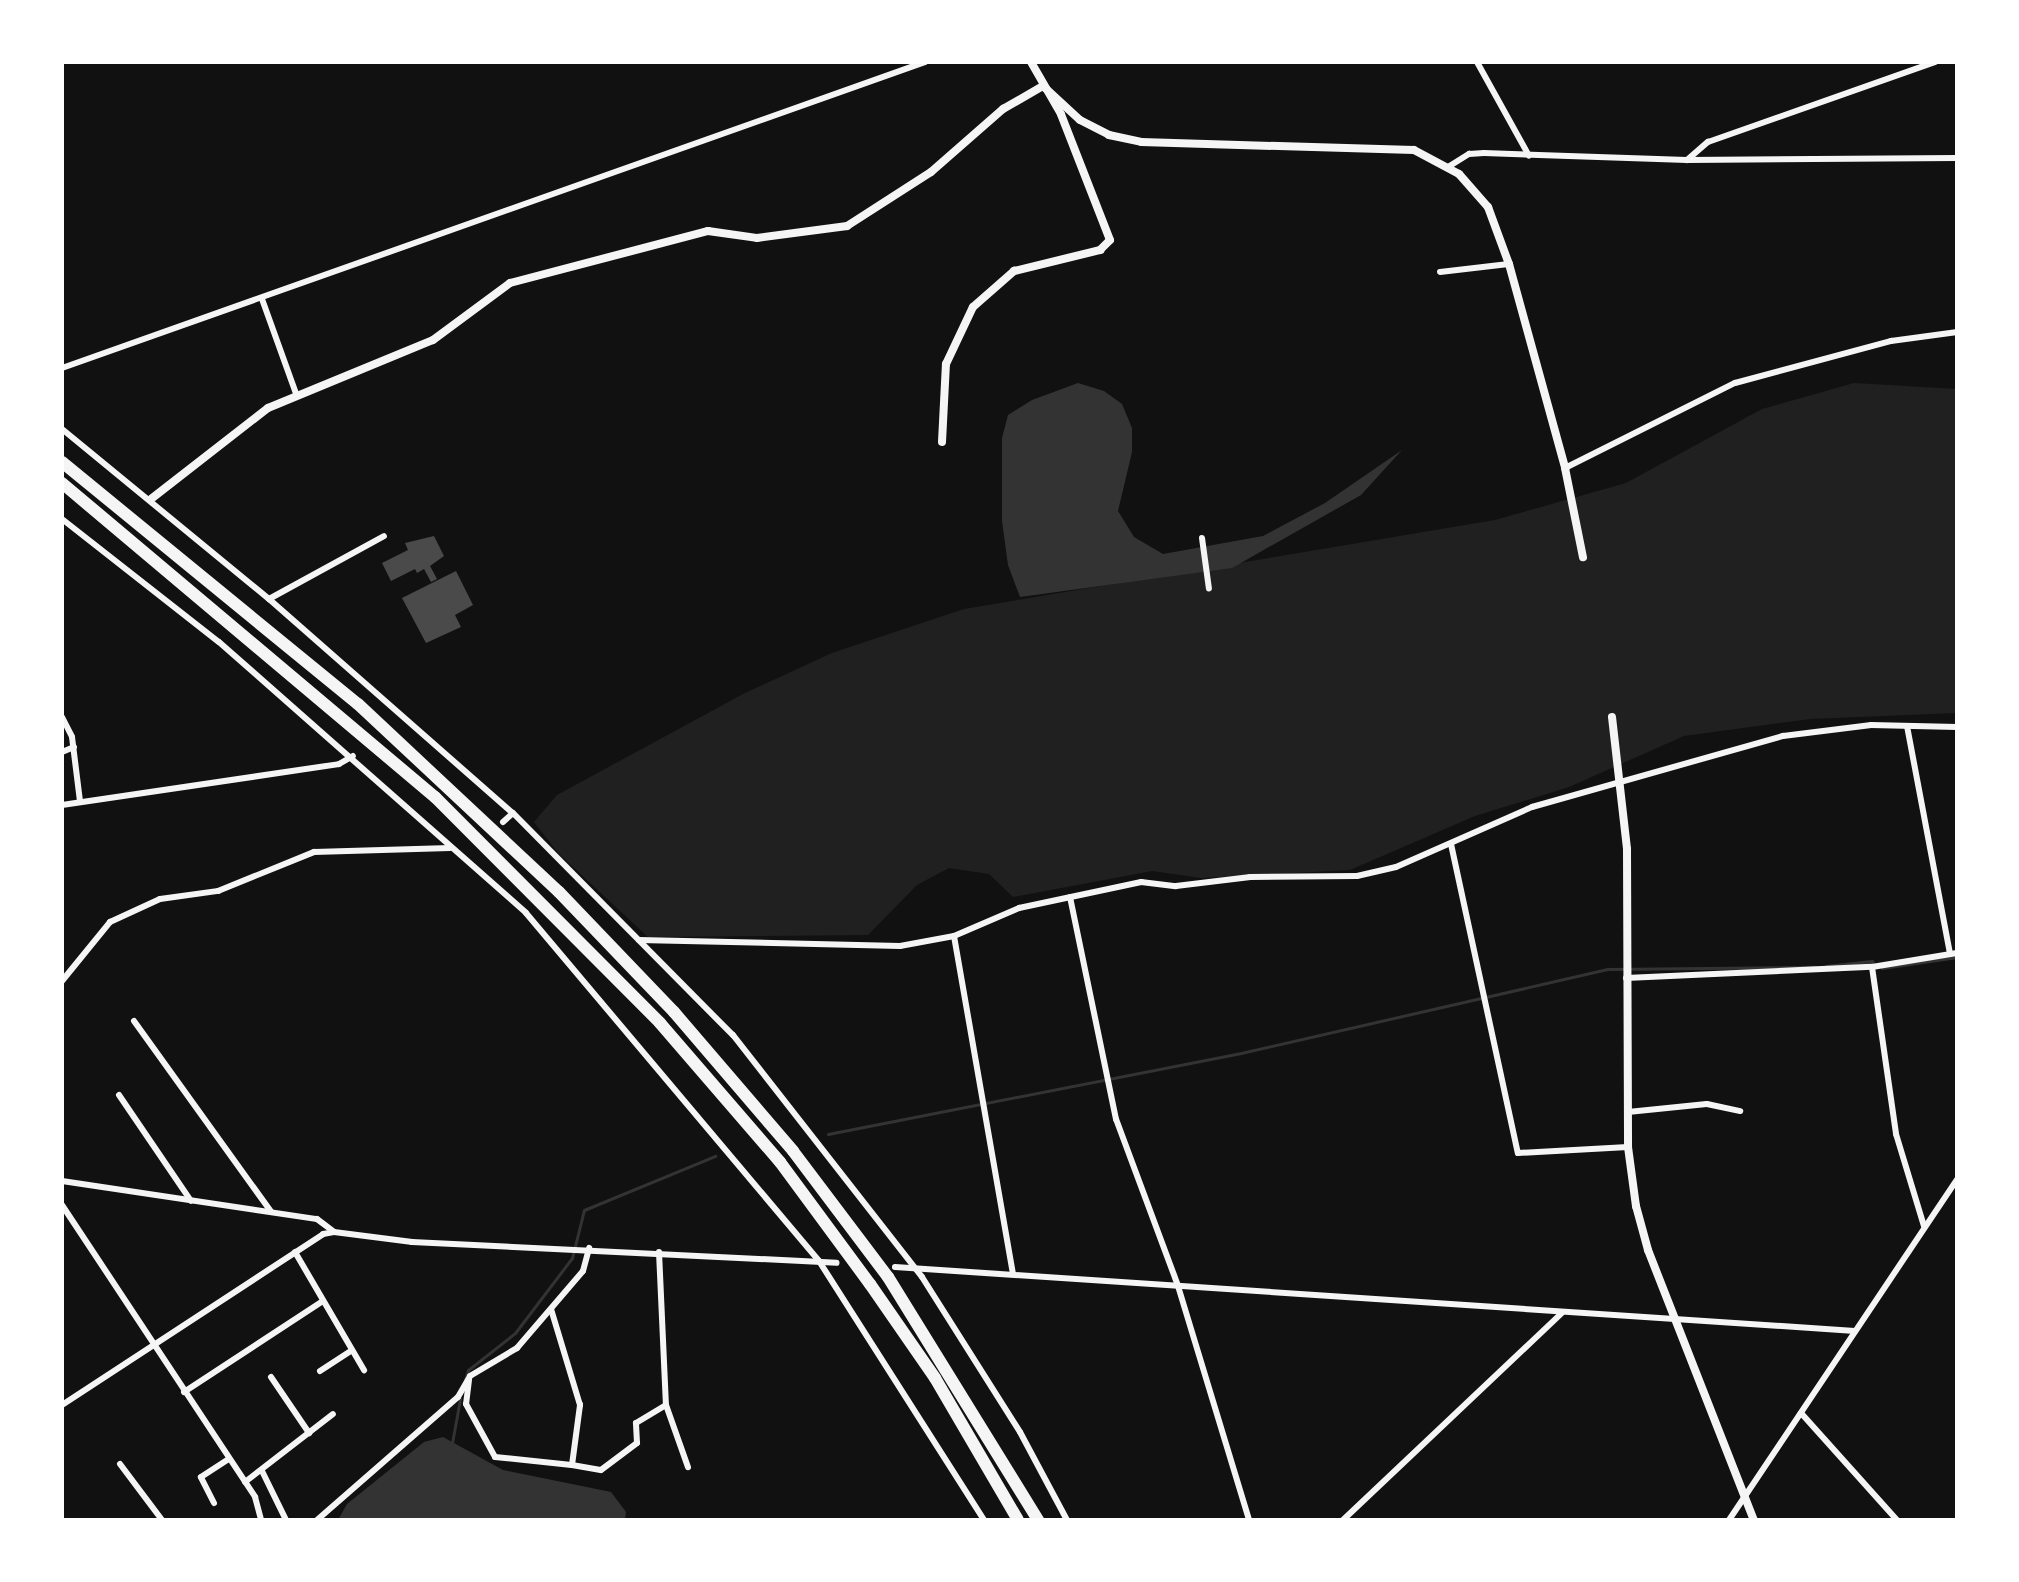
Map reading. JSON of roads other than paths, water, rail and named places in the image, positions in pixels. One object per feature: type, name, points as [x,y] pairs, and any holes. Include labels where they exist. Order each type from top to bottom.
[{"type":"highway","points":[[62,462],[358,704],[548,881],[674,1012],[793,1151],[888,1277],[1038,1520]]},
{"type":"highway","points":[[62,483],[345,717],[489,848],[610,969],[722,1092],[817,1211],[914,1347],[1018,1520]]},
{"type":"highway","points":[[1001,1491],[1011,1520]]},
{"type":"street","points":[[62,368],[925,62]]},
{"type":"street","points":[[942,442],[946,364],[973,307],[1014,271],[1100,250],[1110,240],[1061,114],[1031,62]]},
{"type":"street","points":[[1477,62],[1529,156]]},
{"type":"street","points":[[1687,160],[1708,142],[1935,62]]},
{"type":"street","points":[[1043,86],[1080,120],[1109,135],[1141,142],[1414,150],[1448,167],[1488,207],[1509,264],[1565,468],[1583,557]]},
{"type":"street","points":[[151,499],[241,425],[297,396],[433,340],[510,283],[708,231],[757,238],[847,226],[931,172],[1003,109],[1043,86]]},
{"type":"street","points":[[1448,167],[1474,153],[1687,160],[1957,158]]},
{"type":"street","points":[[1440,272],[1509,264]]},
{"type":"street","points":[[262,299],[297,396]]},
{"type":"street","points":[[1565,468],[1735,383],[1891,341],[1957,332]]},
{"type":"street","points":[[62,429],[269,599],[513,813],[733,1035],[916,1269],[971,1351],[1067,1520]]},
{"type":"street","points":[[62,519],[353,756],[563,953],[819,1261],[984,1520]]},
{"type":"street","points":[[269,599],[384,536]]},
{"type":"street","points":[[1202,538],[1209,589]]},
{"type":"street","points":[[62,717],[74,747],[80,801]]},
{"type":"street","points":[[1612,717],[1623,782],[1628,1147],[1648,1250],[1754,1520]]},
{"type":"street","points":[[639,940],[900,946],[954,936],[1019,908],[1141,882],[1176,886],[1250,877],[1357,876],[1451,844],[1532,807],[1783,736],[1871,725],[1957,727]]},
{"type":"street","points":[[1626,978],[1872,967],[1954,954],[1907,726]]},
{"type":"street","points":[[62,752],[74,747]]},
{"type":"street","points":[[62,805],[339,764],[353,756]]},
{"type":"street","points":[[503,822],[513,813]]},
{"type":"street","points":[[1451,844],[1518,1153],[1628,1147]]},
{"type":"street","points":[[62,981],[110,922],[160,899],[218,891],[314,852],[450,848]]},
{"type":"street","points":[[459,854],[469,848]]},
{"type":"street","points":[[1070,897],[1107,1086],[1178,1286],[1249,1520]]},
{"type":"street","points":[[954,936],[1013,1274]]},
{"type":"street","points":[[1872,967],[1896,1134],[1924,1226]]},
{"type":"street","points":[[134,1021],[271,1212]]},
{"type":"street","points":[[119,1095],[191,1201]]},
{"type":"street","points":[[1628,1112],[1707,1104],[1740,1111]]},
{"type":"street","points":[[1729,1520],[1957,1179]]},
{"type":"street","points":[[62,1181],[317,1219],[334,1232],[506,1249],[589,1248],[836,1263]]},
{"type":"street","points":[[62,1205],[152,1346],[245,1482],[261,1520]]},
{"type":"street","points":[[62,1405],[295,1252],[334,1232]]},
{"type":"street","points":[[317,1520],[458,1397],[470,1376],[517,1348],[583,1271],[589,1248]]},
{"type":"street","points":[[295,1252],[364,1370]]},
{"type":"street","points":[[659,1252],[666,1405],[688,1467]]},
{"type":"street","points":[[895,1267],[1855,1331]]},
{"type":"street","points":[[184,1392],[323,1301]]},
{"type":"street","points":[[551,1309],[580,1405],[572,1465]]},
{"type":"street","points":[[1343,1520],[1562,1313]]},
{"type":"street","points":[[320,1371],[352,1350]]},
{"type":"street","points":[[470,1376],[466,1404],[495,1457],[601,1470],[637,1443],[636,1423],[666,1405]]},
{"type":"street","points":[[271,1377],[309,1433]]},
{"type":"street","points":[[1801,1413],[1897,1520]]},
{"type":"street","points":[[245,1482],[333,1414]]},
{"type":"street","points":[[214,1503],[201,1477],[229,1459]]},
{"type":"street","points":[[120,1464],[162,1520]]},
{"type":"street","points":[[262,1471],[286,1520]]},
{"type":"waterway","points":[[1882,968],[1957,957]]},
{"type":"waterway","points":[[1826,966],[1872,961],[1875,967]]},
{"type":"waterway","points":[[828,1134],[1241,1053],[1609,969],[1815,967]]},
{"type":"waterway","points":[[465,1380],[468,1370],[515,1333],[572,1258],[584,1210],[715,1156]]},
{"type":"waterway","points":[[452,1443],[460,1399]]}]
